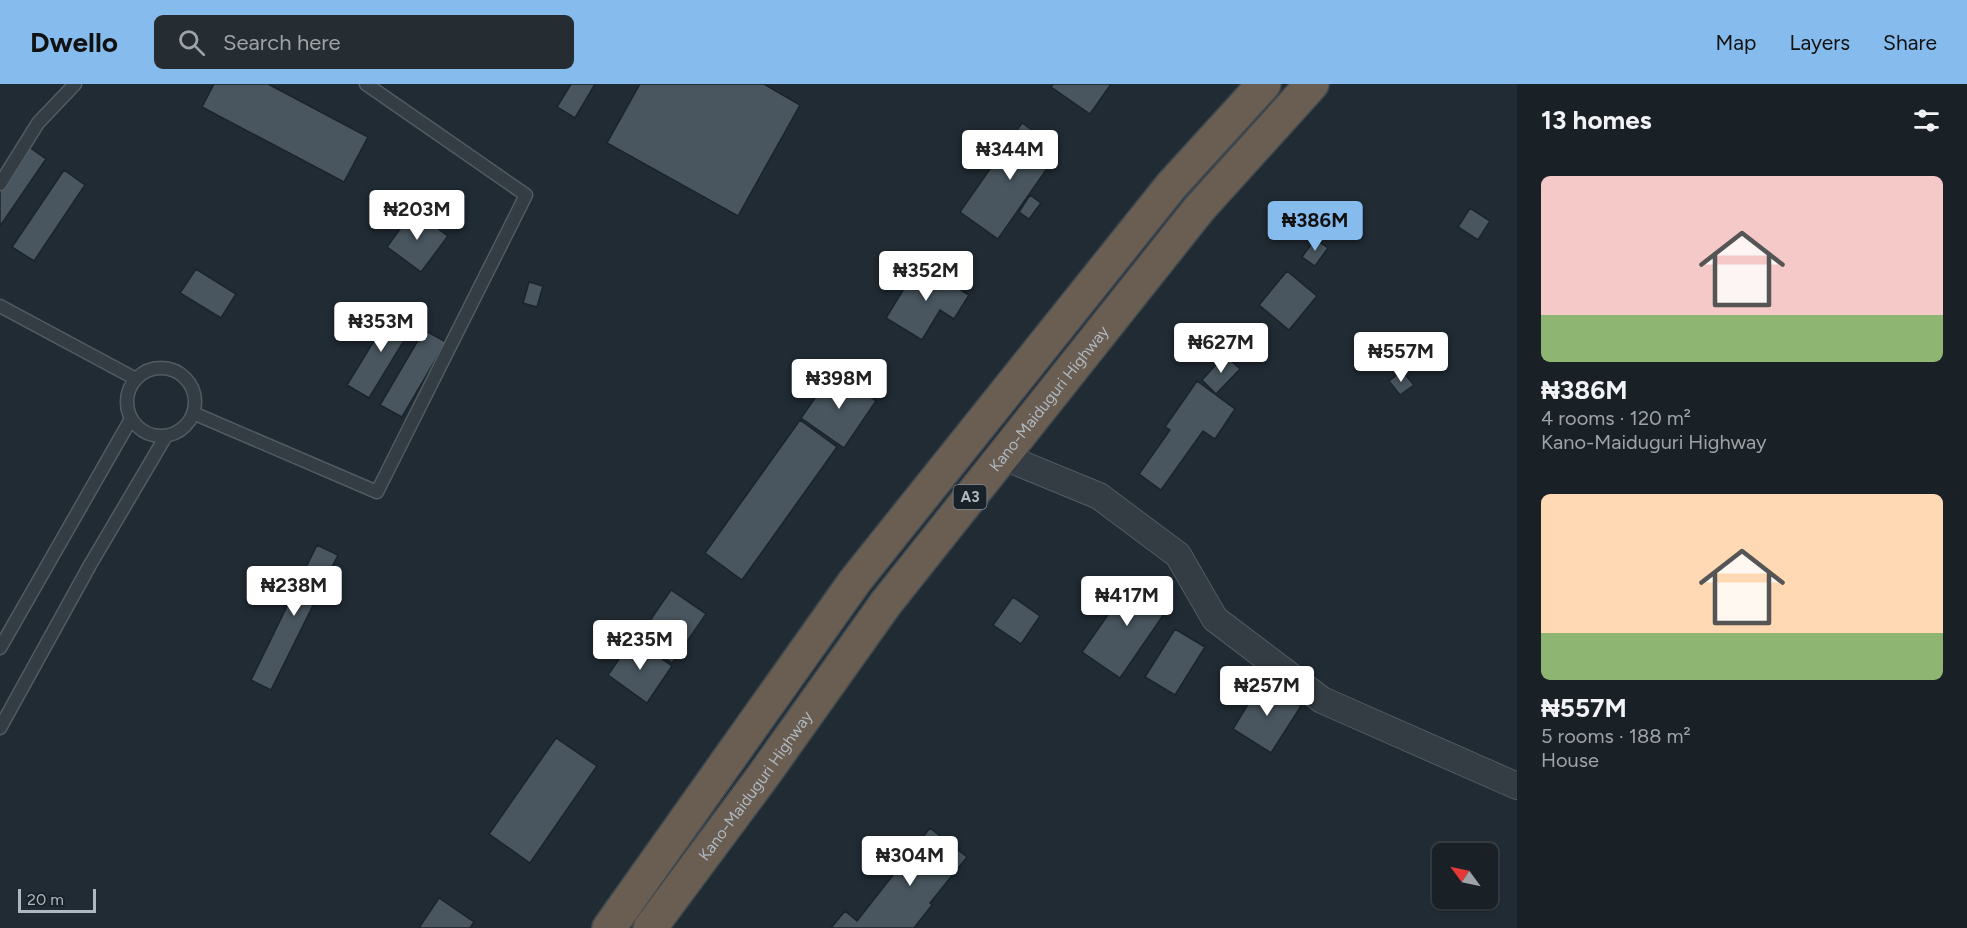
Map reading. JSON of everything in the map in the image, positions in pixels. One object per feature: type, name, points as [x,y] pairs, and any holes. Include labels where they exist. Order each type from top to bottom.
[{"type":"highway","name":"A3","points":[[609,928],[855,581],[1171,186],[1264,84]]},
{"type":"highway","name":"Kano-Maiduguri Highway","points":[[650,928],[763,776],[886,603],[1199,209],[1312,84]]},
{"type":"street","points":[[1002,456],[1099,496],[1178,555],[1215,619],[1322,700],[1517,786]]},
{"type":"lane","points":[[0,184],[38,123],[75,84]]},
{"type":"lane","points":[[193,413],[377,492],[526,195],[366,84]]},
{"type":"lane","points":[[0,306],[135,379]]},
{"type":"lane","points":[[156,368],[178,372],[187,380],[193,391],[195,402],[193,413],[187,424],[177,432],[166,436],[152,435],[140,429],[131,419],[127,398],[130,388],[135,379],[156,368]]},
{"type":"lane","points":[[0,648],[131,419]]},
{"type":"lane","points":[[0,728],[95,555],[166,436]]},
{"type":"building","points":[[214,84],[268,84],[368,137],[344,182],[202,107]]},
{"type":"building","points":[[571,84],[595,84],[575,118],[557,107]]},
{"type":"building","points":[[640,84],[764,84],[800,105],[738,216],[607,143]]},
{"type":"building","points":[[1053,84],[1111,84],[1090,114],[1051,87]]},
{"type":"building","points":[[1022,123],[1060,150],[998,239],[960,212]]},
{"type":"building","points":[[29,147],[46,159],[0,226],[0,189]]},
{"type":"building","points":[[64,170],[85,185],[34,261],[12,247]]},
{"type":"building","points":[[1030,195],[1041,203],[1029,219],[1019,212]]},
{"type":"building","points":[[1470,208],[1490,221],[1478,240],[1458,227]]},
{"type":"building","points":[[413,211],[448,236],[421,272],[387,247]]},
{"type":"building","points":[[1315,239],[1328,248],[1315,266],[1302,257]]},
{"type":"building","points":[[919,264],[969,295],[954,319],[940,310],[922,340],[886,318]]},
{"type":"building","points":[[196,269],[236,294],[221,318],[180,293]]},
{"type":"building","points":[[1287,271],[1317,296],[1289,330],[1259,305]]},
{"type":"building","points":[[529,282],[543,286],[537,307],[523,303]]},
{"type":"building","points":[[394,308],[416,321],[369,398],[347,385]]},
{"type":"building","points":[[424,330],[446,342],[402,417],[380,405]]},
{"type":"building","points":[[1225,355],[1240,369],[1216,394],[1202,380]]},
{"type":"building","points":[[834,371],[876,401],[844,448],[801,418]]},
{"type":"building","points":[[1402,371],[1414,385],[1400,395],[1389,381]]},
{"type":"building","points":[[1197,381],[1235,409],[1215,439],[1203,431],[1161,490],[1139,474],[1170,430],[1165,427]]},
{"type":"building","points":[[800,420],[837,447],[742,580],[705,553]]},
{"type":"building","points":[[317,545],[338,555],[271,690],[251,680]]},
{"type":"building","points":[[1135,576],[1173,601],[1120,678],[1082,652]]},
{"type":"building","points":[[671,590],[706,614],[672,663],[638,638]]},
{"type":"building","points":[[1013,597],[1040,616],[1021,644],[993,625]]},
{"type":"building","points":[[1175,629],[1205,647],[1175,695],[1145,677]]},
{"type":"building","points":[[633,639],[672,666],[647,703],[608,675]]},
{"type":"building","points":[[1262,681],[1301,706],[1271,753],[1233,729]]},
{"type":"building","points":[[556,738],[597,766],[530,863],[489,834]]},
{"type":"building","points":[[930,828],[967,857],[930,903],[932,905],[914,928],[831,928],[845,911],[857,921]]},
{"type":"building","points":[[439,898],[474,922],[470,928],[419,928]]}]
